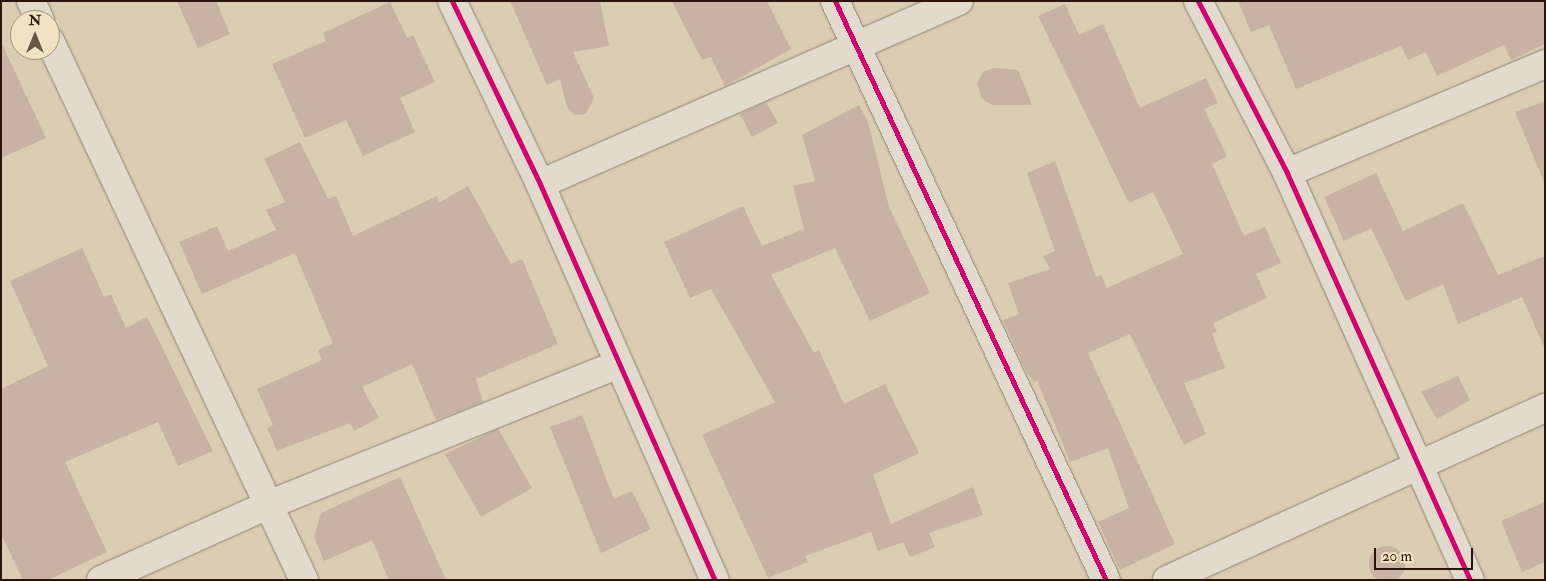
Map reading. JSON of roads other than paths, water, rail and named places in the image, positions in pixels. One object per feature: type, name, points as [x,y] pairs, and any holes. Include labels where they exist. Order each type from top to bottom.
[{"type":"street","points":[[452,1],[540,184],[715,580]]},
{"type":"street","points":[[835,1],[1106,580]]},
{"type":"street","points":[[540,184],[858,48],[959,1]]},
{"type":"street","points":[[1198,1],[1286,173],[1470,580]]},
{"type":"street","points":[[59,60],[304,580]]},
{"type":"street","points":[[1286,173],[1545,64]]},
{"type":"street","points":[[101,580],[268,505],[618,364]]},
{"type":"street","points":[[1167,580],[1545,408]]}]
